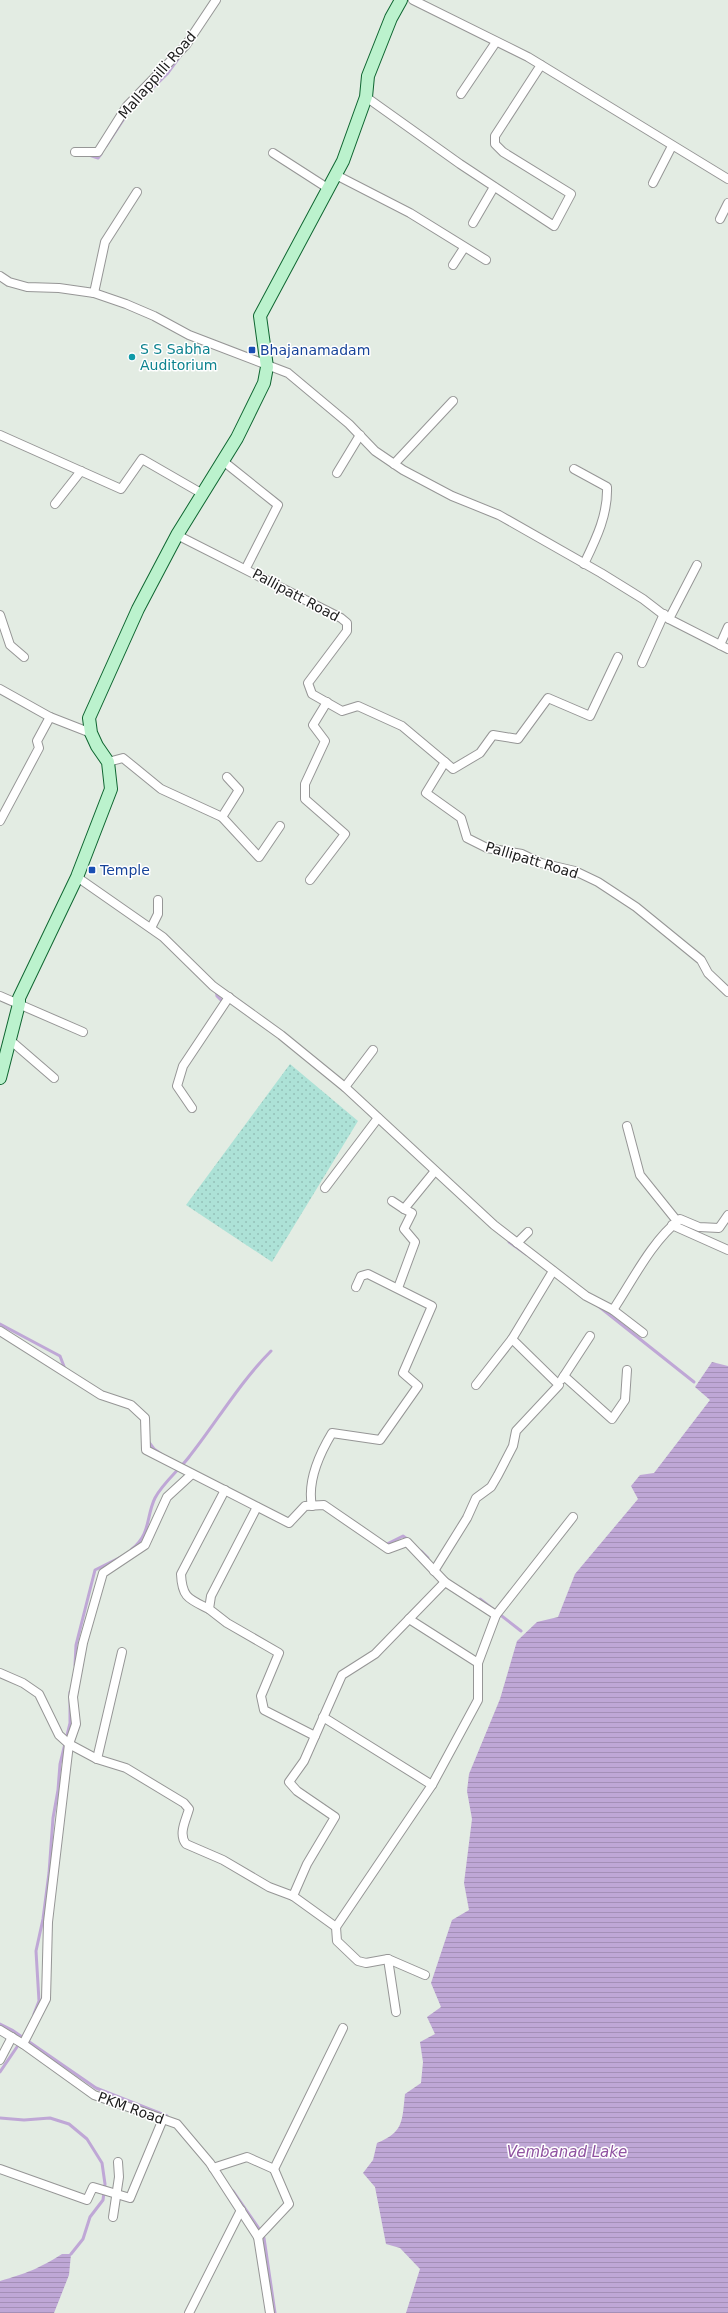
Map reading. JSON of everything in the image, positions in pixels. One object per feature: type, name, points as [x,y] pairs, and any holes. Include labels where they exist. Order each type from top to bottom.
[{"type":"main road","points":[[0,1078],[19,1004],[19,998],[77,876],[111,789],[108,762],[97,746],[91,733],[89,718],[138,609],[201,493],[237,438],[264,383],[268,367],[260,316],[336,175],[366,97],[368,76],[391,18],[402,0]]},
{"type":"street","name":"Mallappilli Road","points":[[75,152],[98,152],[127,106],[181,51],[216,0]]},
{"type":"street","points":[[413,0],[541,65],[728,179]]},
{"type":"street","points":[[461,94],[496,42]]},
{"type":"street","points":[[366,97],[494,187],[554,226],[571,194],[503,152],[495,144],[496,136],[541,65]]},
{"type":"street","points":[[652,183],[672,146]]},
{"type":"street","points":[[273,153],[329,190]]},
{"type":"street","points":[[336,175],[410,213],[464,248],[486,260]]},
{"type":"street","points":[[473,223],[494,187]]},
{"type":"street","points":[[94,293],[105,242],[137,192]]},
{"type":"street","points":[[720,219],[728,202]]},
{"type":"street","points":[[453,265],[464,248]]},
{"type":"street","points":[[0,276],[9,282],[27,287],[59,288],[94,293],[154,316],[189,335],[268,367],[288,373],[320,399],[360,435],[375,451],[394,464],[452,496],[499,515],[643,599],[666,617],[728,650]]},
{"type":"street","points":[[394,464],[453,401]]},
{"type":"street","points":[[0,435],[121,489],[142,459],[201,493]]},
{"type":"street","points":[[337,473],[360,435]]},
{"type":"street","points":[[223,461],[278,505],[246,568]]},
{"type":"street","points":[[574,469],[607,487],[608,501],[603,522],[584,564]]},
{"type":"street","points":[[55,504],[80,471]]},
{"type":"street","name":"Pallipatt Road","points":[[177,535],[246,568],[341,618],[347,623],[347,631],[308,683],[312,694],[342,711],[358,706],[402,726],[445,762],[426,793],[462,818],[467,838],[487,848],[522,854],[541,863],[575,871],[598,882],[636,907],[701,960],[708,973],[728,992]]},
{"type":"street","points":[[642,663],[666,617],[697,565]]},
{"type":"street","points":[[0,615],[10,645],[24,657]]},
{"type":"street","points":[[720,645],[728,627]]},
{"type":"street","points":[[445,762],[453,768],[480,753],[493,735],[518,739],[548,698],[590,716],[618,657]]},
{"type":"street","points":[[0,689],[50,717],[91,733]]},
{"type":"street","points":[[310,880],[345,834],[305,799],[305,784],[325,741],[313,725],[327,702]]},
{"type":"street","points":[[0,821],[38,748],[37,741],[50,717]]},
{"type":"street","points":[[108,762],[123,758],[161,789],[222,817],[259,858],[280,826]]},
{"type":"street","points":[[222,817],[239,790],[227,777]]},
{"type":"street","points":[[77,876],[151,928],[213,986],[281,1035],[345,1087],[494,1225],[586,1296],[613,1310],[642,1333]]},
{"type":"street","points":[[151,928],[158,914],[158,900]]},
{"type":"street","points":[[0,996],[83,1032]]},
{"type":"street","points":[[192,1108],[177,1086],[183,1066],[229,997]]},
{"type":"street","points":[[10,1040],[54,1078]]},
{"type":"street","points":[[345,1087],[373,1050]]},
{"type":"street","points":[[325,1188],[378,1118]]},
{"type":"street","points":[[627,1126],[640,1175],[674,1223],[728,1250]]},
{"type":"street","points":[[404,1209],[435,1171]]},
{"type":"street","points":[[392,1201],[412,1213],[404,1229],[415,1242],[398,1288]]},
{"type":"street","points":[[613,1310],[658,1242],[674,1223],[680,1219],[699,1227],[719,1228],[728,1215]]},
{"type":"street","points":[[517,1243],[528,1232]]},
{"type":"street","points":[[476,1385],[512,1338],[554,1272]]},
{"type":"street","points":[[312,1506],[309,1492],[325,1445],[332,1433],[380,1440],[418,1386],[403,1373],[432,1306],[368,1274],[361,1276],[356,1287]]},
{"type":"street","points":[[0,1331],[101,1395],[132,1405],[145,1418],[146,1450],[289,1523],[306,1506],[324,1504],[388,1549],[407,1542],[445,1582],[496,1615]]},
{"type":"street","points":[[434,1571],[467,1518],[476,1498],[491,1487],[513,1446],[516,1430],[559,1385],[590,1336]]},
{"type":"street","points":[[512,1338],[559,1385]]},
{"type":"street","points":[[564,1376],[612,1419],[625,1400],[627,1370]]},
{"type":"street","points":[[23,2044],[46,1999],[48,1922],[69,1744],[76,1724],[73,1697],[83,1643],[103,1573],[144,1545],[167,1497],[192,1474]]},
{"type":"street","points":[[224,1490],[181,1574],[181,1588],[186,1597],[209,1609],[227,1623],[279,1653],[261,1696],[264,1710],[315,1736]]},
{"type":"street","points":[[209,1609],[211,1596],[257,1507]]},
{"type":"street","points":[[425,1975],[388,1959],[366,1963],[358,1961],[337,1942],[336,1927],[432,1785],[478,1700],[478,1663],[496,1615],[573,1517]]},
{"type":"street","points":[[293,1896],[307,1864],[335,1817],[297,1791],[290,1782],[304,1761],[342,1675],[375,1654],[445,1582]]},
{"type":"street","points":[[409,1619],[478,1663]]},
{"type":"street","points":[[97,1758],[122,1652]]},
{"type":"street","points":[[0,1673],[23,1683],[39,1694],[59,1735],[69,1744],[97,1758],[126,1768],[184,1803],[189,1809],[182,1834],[182,1840],[186,1844],[223,1860],[269,1887],[293,1896],[336,1927]]},
{"type":"street","points":[[323,1717],[432,1785]]},
{"type":"street","points":[[388,1959],[396,2012]]},
{"type":"street","points":[[274,2169],[343,2028]]},
{"type":"street","name":"PKM Road","points":[[0,2030],[23,2044],[94,2095],[181,2126],[213,2168],[258,2238],[270,2313]]},
{"type":"street","points":[[0,2060],[12,2037]]},
{"type":"street","points":[[0,2169],[87,2200],[93,2187],[130,2198],[163,2119]]},
{"type":"street","points":[[213,2168],[247,2157],[274,2169],[289,2204],[258,2238]]},
{"type":"street","points":[[113,2217],[117,2194],[118,2162]]},
{"type":"street","points":[[189,2313],[241,2210]]},
{"type":"shaded area","points":[[290,1064],[358,1121],[272,1262],[186,1205]]},
{"type":"water","name":"Vembanad Lake","points":[[712,1362],[728,1366],[728,2313],[406,2313],[420,2269],[400,2248],[386,2244],[375,2187],[363,2173],[373,2160],[377,2143],[386,2139],[397,2130],[402,2118],[405,2094],[421,2083],[423,2062],[420,2042],[435,2034],[427,2017],[441,2007],[431,1983],[452,1920],[469,1910],[464,1883],[472,1819],[467,1791],[469,1774],[500,1699],[517,1641],[537,1622],[558,1617],[575,1574],[638,1499],[631,1486],[640,1475],[654,1473],[710,1400],[695,1387]]},
{"type":"water","points":[[62,2254],[71,2254],[69,2275],[54,2313],[0,2313],[0,2281],[32,2270]]},
{"type":"waterway","points":[[106,146],[129,111],[167,74],[183,52]]},
{"type":"waterway","points":[[89,155],[98,158],[101,154]]},
{"type":"waterway","points":[[216,990],[217,996],[222,1001],[224,999]]},
{"type":"waterway","points":[[509,1242],[526,1254]]},
{"type":"waterway","points":[[597,1305],[694,1382]]},
{"type":"waterway","points":[[0,1324],[60,1356],[65,1369]]},
{"type":"waterway","points":[[132,1549],[138,1543],[145,1531],[152,1505],[158,1492],[189,1457],[249,1376],[271,1351]]},
{"type":"waterway","points":[[148,1441],[154,1449],[161,1454]]},
{"type":"waterway","points":[[385,1545],[403,1536],[410,1541]]},
{"type":"waterway","points":[[421,1551],[428,1558]]},
{"type":"waterway","points":[[75,1665],[76,1645],[95,1570],[123,1556]]},
{"type":"waterway","points":[[480,1599],[521,1631]]},
{"type":"waterway","points":[[34,2014],[39,2001],[36,1951],[43,1919],[49,1873],[53,1818],[58,1790],[60,1764],[70,1723],[70,1692]]},
{"type":"waterway","points":[[0,2024],[12,2030],[96,2088],[167,2116]]},
{"type":"waterway","points":[[0,2072],[19,2044]]},
{"type":"waterway","points":[[0,2118],[24,2120],[50,2118],[69,2124],[87,2139],[102,2163],[105,2184],[103,2200],[90,2217],[83,2239],[71,2254]]},
{"type":"waterway","points":[[233,2191],[262,2233]]},
{"type":"waterway","points":[[264,2238],[275,2313]]},
{"type":"place","name":"Bhajanamadam","points":[[252,350]]},
{"type":"place","name":"S S Sabha Auditorium","points":[[132,357]]},
{"type":"place","name":"Temple","points":[[92,870]]}]
